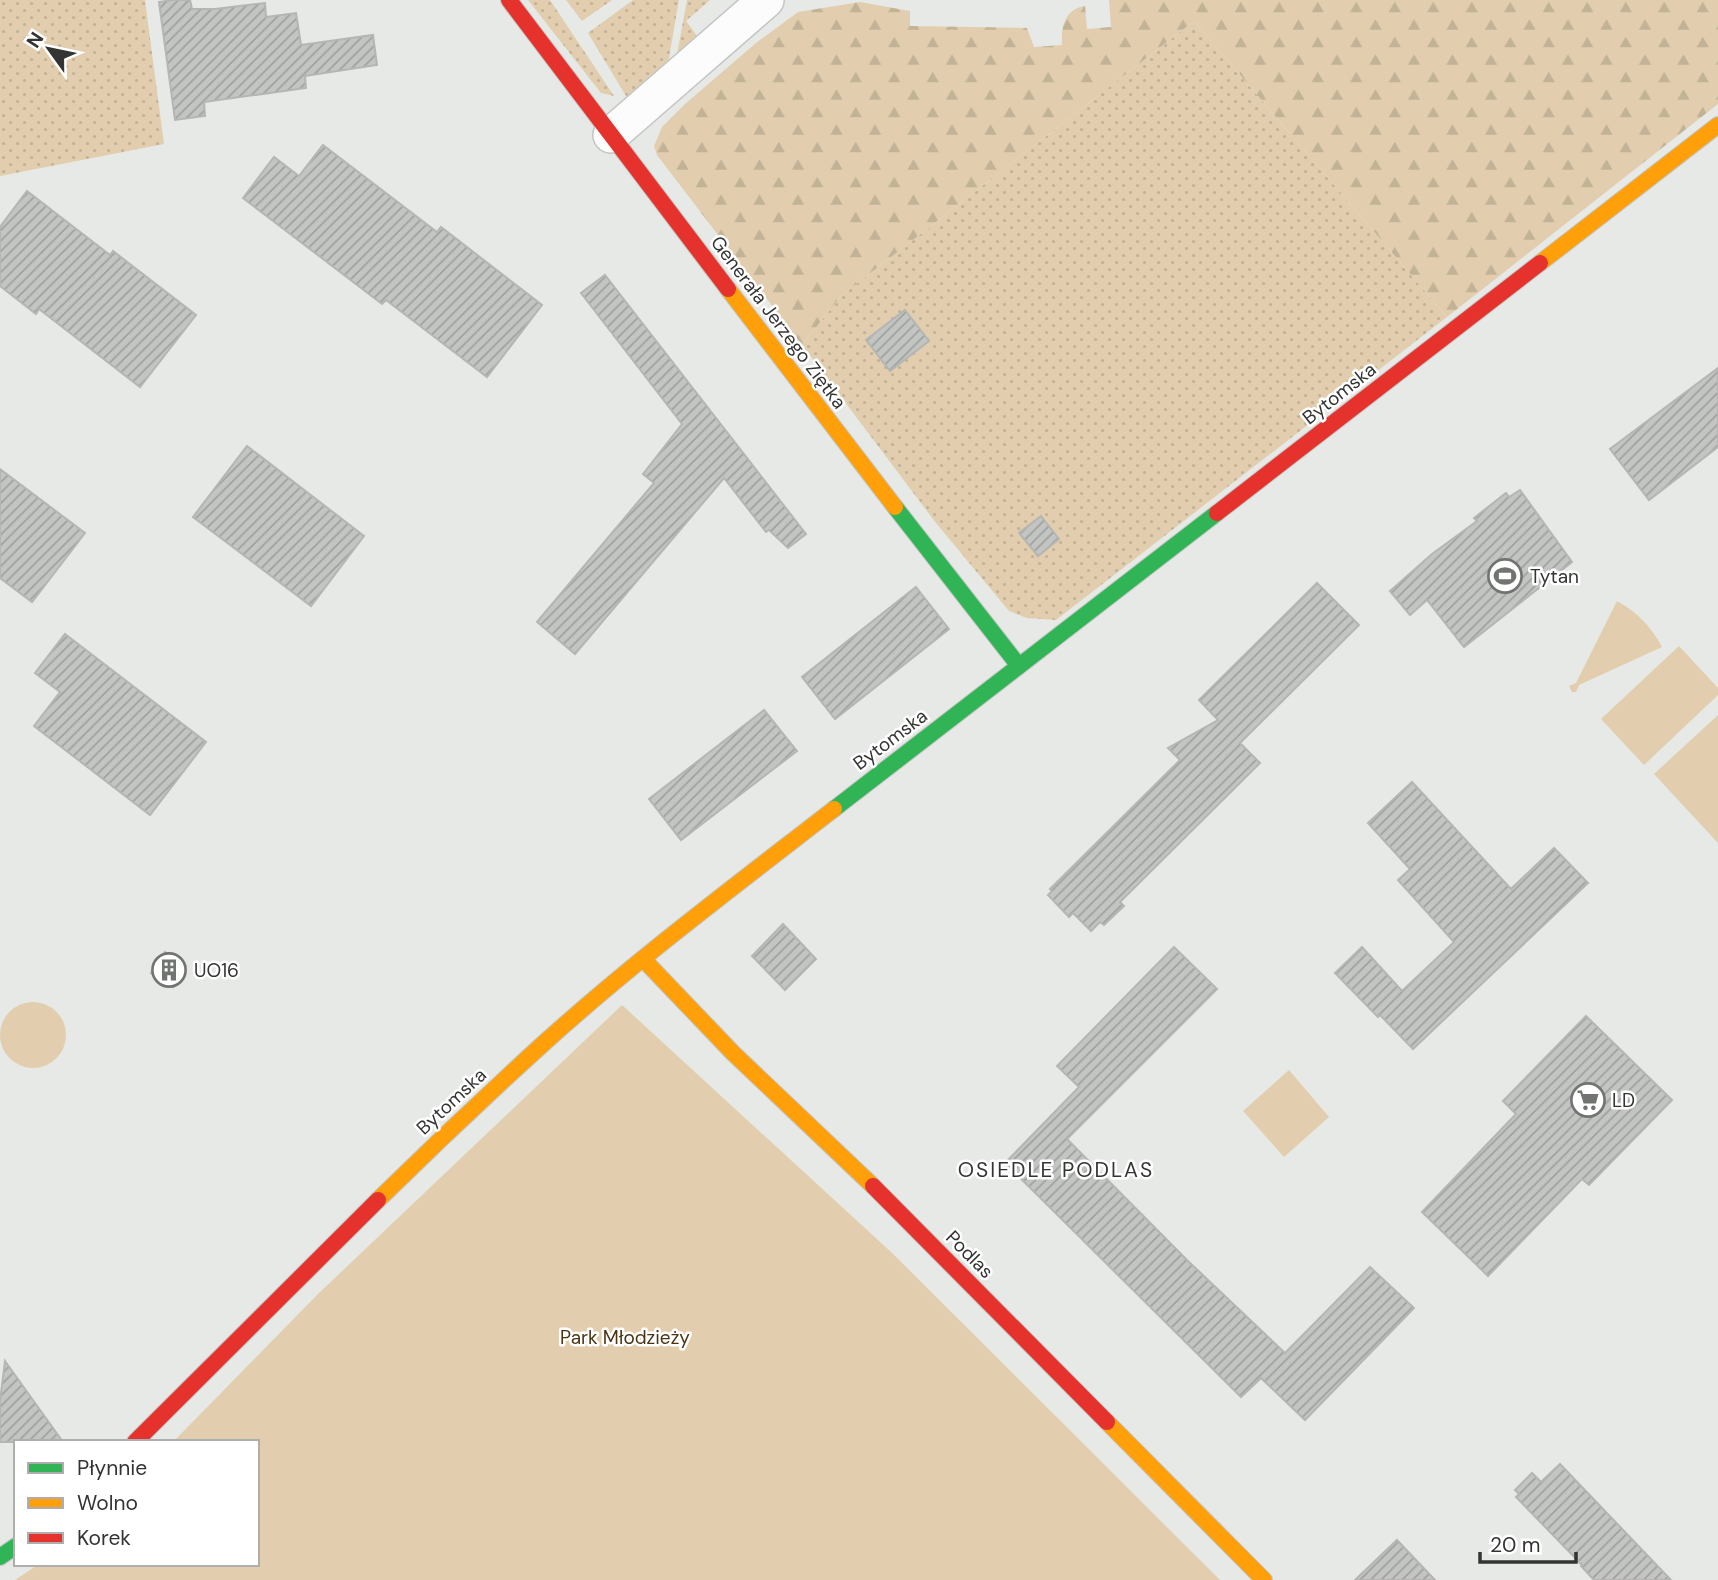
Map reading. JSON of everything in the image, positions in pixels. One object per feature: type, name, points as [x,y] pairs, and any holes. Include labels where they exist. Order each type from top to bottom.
[{"type":"street","name":"Generała Jerzego Ziętka","points":[[509,0],[822,413],[1019,666]]},
{"type":"street","points":[[611,135],[766,0]]},
{"type":"street","name":"Bytomska","points":[[137,1440],[437,1142],[546,1041],[696,916],[1718,125]]},
{"type":"street","name":"Podlas","points":[[644,960],[733,1053],[841,1154],[1264,1580]]},
{"type":"green space","points":[[0,0],[145,0],[164,144],[0,176]]},
{"type":"green space","points":[[528,0],[550,0],[614,96],[601,93]]},
{"type":"green space","points":[[566,0],[612,0],[582,21]]},
{"type":"green space","points":[[633,0],[679,0],[667,69],[641,92],[626,96],[588,33]]},
{"type":"green space","points":[[687,0],[710,0],[686,21],[697,36],[694,44],[676,60]]},
{"type":"green space","points":[[1109,0],[1718,0],[1718,104],[1447,317],[1194,21],[841,296],[802,345],[657,155],[654,146],[662,127],[685,104],[756,43],[798,12],[860,2],[910,11],[910,26],[1027,28],[1034,47],[1062,45],[1062,31],[1066,20],[1073,11],[1085,6],[1087,29],[1111,27]]},
{"type":"green space","points":[[1194,21],[1447,317],[1056,620],[1027,618],[1009,611],[936,523],[802,345],[841,296]]},
{"type":"green space","points":[[1617,601],[1643,621],[1662,647],[1579,685],[1576,692],[1572,692],[1569,686],[1576,683]]},
{"type":"green space","points":[[1679,646],[1718,688],[1718,695],[1644,765],[1601,719]]},
{"type":"green space","points":[[1718,715],[1718,843],[1654,774]]},
{"type":"green space","points":[[26,1002],[40,1002],[52,1007],[61,1016],[66,1035],[64,1048],[57,1059],[40,1068],[26,1068],[14,1063],[5,1054],[0,1042],[0,1028],[5,1016],[14,1007]]},
{"type":"green space","name":"Park Młodzieży","points":[[622,1005],[891,1252],[1220,1580],[15,1580],[36,1566],[259,1566],[259,1440],[175,1440],[318,1294]]},
{"type":"green space","points":[[1289,1070],[1329,1117],[1284,1157],[1243,1111]]},
{"type":"building","points":[[190,0],[192,9],[265,3],[266,17],[296,13],[301,45],[373,35],[377,65],[305,76],[306,88],[204,102],[205,116],[175,120],[159,2]]},
{"type":"building","points":[[323,145],[437,232],[441,227],[542,305],[487,377],[386,300],[382,304],[243,198],[274,157],[299,176]]},
{"type":"building","points":[[27,191],[110,255],[113,251],[196,315],[140,387],[39,309],[36,314],[0,286],[0,227]]},
{"type":"building","points":[[605,275],[806,534],[788,548],[769,530],[766,532],[724,478],[575,654],[537,622],[654,483],[643,474],[682,424],[581,293]]},
{"type":"building","points":[[905,310],[929,341],[890,371],[866,340]]},
{"type":"building","points":[[1718,368],[1718,447],[1649,500],[1610,449]]},
{"type":"building","points":[[247,446],[364,536],[311,606],[193,517]]},
{"type":"building","points":[[0,469],[85,533],[32,602],[0,578]]},
{"type":"building","name":"Tytan","points":[[1520,490],[1572,562],[1464,647],[1427,600],[1410,615],[1390,591],[1432,554],[1477,521],[1474,518],[1506,493],[1509,497]]},
{"type":"building","points":[[1041,516],[1059,539],[1038,556],[1019,533]]},
{"type":"building","points":[[1317,583],[1359,625],[1240,743],[1260,763],[1120,902],[1124,906],[1104,925],[1100,922],[1091,931],[1073,913],[1069,917],[1048,895],[1052,891],[1050,889],[1180,760],[1168,748],[1218,720],[1199,700]]},
{"type":"building","points":[[916,587],[949,629],[835,719],[802,677]]},
{"type":"building","points":[[65,634],[206,742],[150,815],[34,726],[60,692],[35,673]]},
{"type":"building","points":[[764,710],[797,751],[681,840],[649,799]]},
{"type":"building","points":[[1412,782],[1511,889],[1554,848],[1588,883],[1413,1049],[1335,973],[1362,947],[1402,991],[1454,942],[1398,880],[1410,869],[1368,823]]},
{"type":"building","points":[[783,924],[816,959],[785,990],[752,956]]},
{"type":"building","points":[[1174,947],[1217,989],[1067,1139],[1187,1260],[1285,1353],[1370,1267],[1414,1308],[1305,1420],[1261,1378],[1241,1397],[1005,1163],[1079,1087],[1057,1066]]},
{"type":"building","name":"UO16","points":[[165,952],[186,966],[173,987],[151,973]]},
{"type":"building","points":[[1586,1016],[1672,1100],[1589,1185],[1582,1179],[1488,1276],[1422,1212],[1516,1114],[1503,1101]]},
{"type":"building","points":[[5,1361],[62,1440],[0,1442],[0,1401]]},
{"type":"building","points":[[1560,1464],[1671,1580],[1594,1580],[1516,1497],[1519,1494],[1515,1490],[1532,1473],[1541,1482]]},
{"type":"building","points":[[1397,1540],[1435,1580],[1355,1580]]},
{"type":"traffic: fast","points":[[895,507],[1019,666]]},
{"type":"traffic: fast","points":[[834,809],[1217,513]]},
{"type":"traffic: fast","points":[[0,1557],[14,1547]]},
{"type":"traffic: slow","points":[[1540,263],[1718,125]]},
{"type":"traffic: slow","points":[[728,289],[895,507]]},
{"type":"traffic: slow","points":[[378,1200],[579,1012],[687,923],[834,809]]},
{"type":"traffic: slow","points":[[644,960],[733,1053],[873,1186]]},
{"type":"traffic: slow","points":[[1107,1422],[1264,1580]]},
{"type":"traffic: jam","points":[[509,0],[728,289]]},
{"type":"traffic: jam","points":[[1217,513],[1540,263]]},
{"type":"traffic: jam","points":[[873,1186],[1107,1422]]},
{"type":"traffic: jam","points":[[137,1440],[378,1200]]},
{"type":"place","name":"Tytan","points":[[1505,576]]},
{"type":"place","name":"UO16","points":[[169,970]]},
{"type":"place","name":"LD","points":[[1588,1100]]},
{"type":"district","name":"OSIEDLE PODLAS","points":[[1056,1170]]}]
